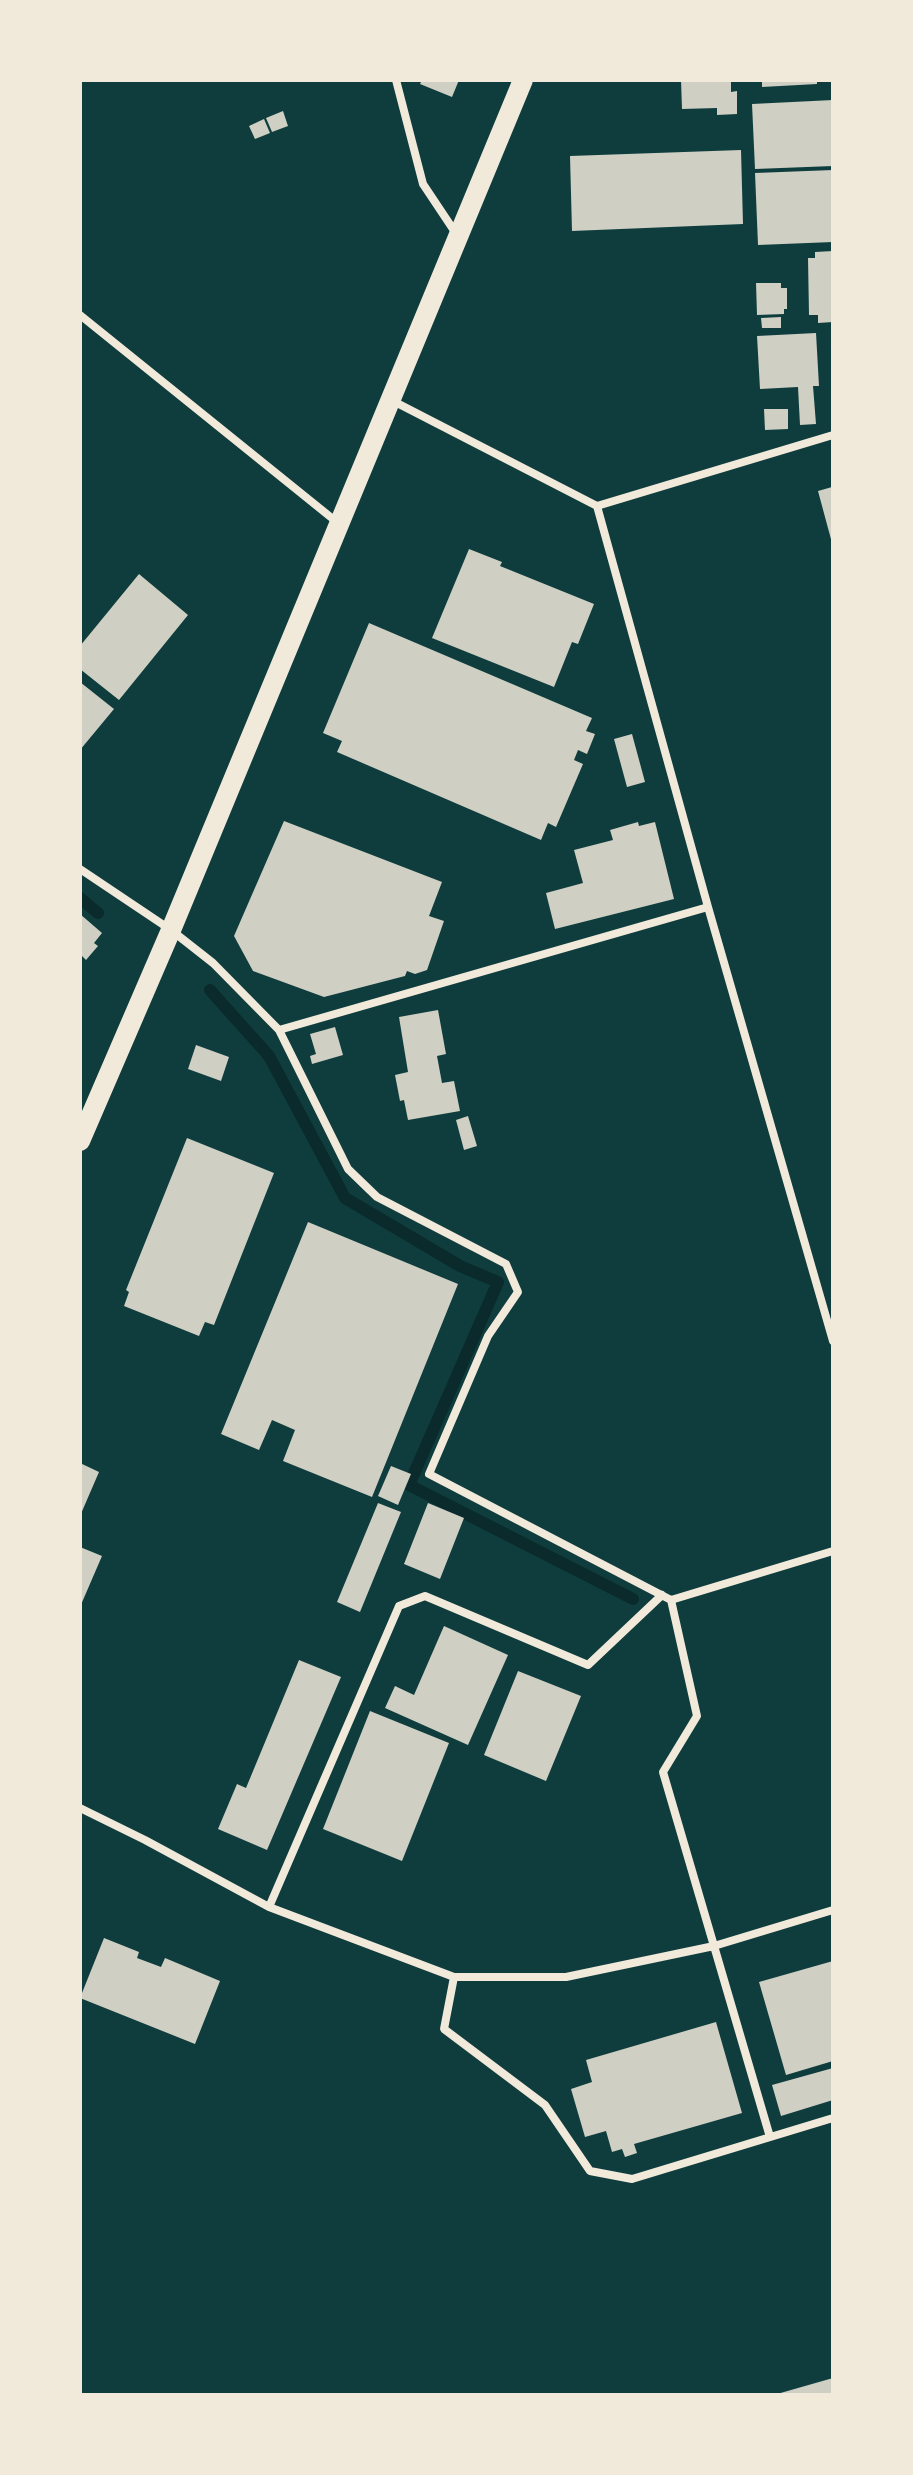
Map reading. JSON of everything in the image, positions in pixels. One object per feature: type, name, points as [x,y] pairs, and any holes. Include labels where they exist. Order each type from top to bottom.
[{"type":"main road","points":[[82,1129],[171,930],[523,80]]},
{"type":"street","points":[[396,80],[423,184],[458,236]]},
{"type":"street","points":[[80,315],[340,525]]},
{"type":"street","points":[[392,400],[597,506],[833,435]]},
{"type":"street","points":[[597,506],[833,1341]]},
{"type":"street","points":[[80,869],[171,930],[213,963],[279,1030],[348,1169],[377,1197],[506,1264],[518,1292],[488,1336],[429,1474],[667,1597],[697,1716],[663,1772],[770,2137]]},
{"type":"street","points":[[279,1030],[708,907]]},
{"type":"street","points":[[269,1907],[399,1606],[425,1596],[588,1665],[667,1597],[833,1551]]},
{"type":"street","points":[[80,1808],[269,1907],[454,1977],[566,1977],[714,1946],[833,1910]]},
{"type":"street","points":[[454,1977],[444,2029],[545,2105],[590,2171],[632,2179],[833,2118]]},
{"type":"building","points":[[422,80],[459,80],[452,97],[420,84]]},
{"type":"building","points":[[681,80],[731,80],[731,92],[737,91],[737,114],[717,115],[717,108],[682,109]]},
{"type":"building","points":[[762,80],[817,80],[817,84],[762,87]]},
{"type":"building","points":[[833,100],[833,166],[755,169],[752,104]]},
{"type":"building","points":[[283,111],[288,126],[272,132],[266,118]]},
{"type":"building","points":[[264,119],[270,133],[255,139],[249,126]]},
{"type":"building","points":[[741,150],[743,224],[572,231],[570,156]]},
{"type":"building","points":[[833,170],[833,242],[758,245],[755,173]]},
{"type":"building","points":[[833,251],[833,322],[818,323],[818,315],[809,315],[808,258],[815,258],[815,252]]},
{"type":"building","points":[[756,283],[781,283],[781,288],[787,288],[787,309],[784,309],[784,314],[757,315]]},
{"type":"building","points":[[781,317],[781,328],[762,328],[761,318]]},
{"type":"building","points":[[816,333],[819,386],[813,386],[816,424],[800,425],[798,387],[760,389],[757,336]]},
{"type":"building","points":[[764,409],[788,409],[788,429],[765,430]]},
{"type":"building","points":[[832,487],[833,542],[832,543],[818,491]]},
{"type":"building","points":[[469,549],[502,562],[500,566],[594,604],[578,644],[572,642],[554,687],[432,638]]},
{"type":"building","points":[[139,574],[188,615],[119,700],[80,669],[80,646]]},
{"type":"building","points":[[369,623],[592,718],[586,731],[595,734],[587,754],[578,750],[574,760],[583,764],[556,827],[548,823],[541,840],[337,752],[342,741],[323,733]]},
{"type":"building","points":[[80,682],[114,709],[80,750]]},
{"type":"building","points":[[632,734],[645,782],[627,787],[614,739]]},
{"type":"building","points":[[284,821],[442,882],[429,916],[444,921],[427,970],[415,974],[407,971],[405,976],[324,997],[253,971],[234,936]]},
{"type":"building","points":[[638,822],[639,826],[655,822],[674,899],[555,929],[546,893],[583,883],[574,850],[613,840],[610,830]]},
{"type":"building","points":[[80,914],[102,933],[94,943],[98,946],[86,960],[82,956],[80,959]]},
{"type":"building","points":[[438,1010],[446,1054],[437,1056],[442,1083],[454,1081],[460,1111],[408,1120],[404,1100],[400,1101],[395,1075],[408,1072],[399,1017]]},
{"type":"building","points":[[335,1027],[343,1055],[312,1064],[310,1056],[316,1054],[310,1034]]},
{"type":"building","points":[[196,1045],[229,1057],[221,1081],[188,1069]]},
{"type":"building","points":[[468,1116],[477,1146],[464,1150],[456,1120]]},
{"type":"building","points":[[187,1138],[274,1173],[214,1325],[205,1322],[199,1336],[124,1306],[129,1292],[126,1290]]},
{"type":"building","points":[[308,1222],[458,1284],[372,1497],[283,1461],[295,1430],[272,1420],[259,1450],[221,1434]]},
{"type":"building","points":[[80,1463],[99,1472],[80,1516]]},
{"type":"building","points":[[391,1466],[411,1474],[398,1505],[378,1496]]},
{"type":"building","points":[[378,1503],[401,1512],[360,1612],[337,1602]]},
{"type":"building","points":[[428,1503],[464,1518],[440,1579],[404,1564]]},
{"type":"building","points":[[80,1547],[102,1556],[80,1607]]},
{"type":"building","points":[[444,1626],[508,1655],[468,1745],[385,1708],[395,1686],[414,1695]]},
{"type":"building","points":[[299,1660],[341,1677],[267,1850],[218,1829],[237,1784],[246,1788]]},
{"type":"building","points":[[518,1671],[581,1696],[546,1781],[484,1755]]},
{"type":"building","points":[[370,1711],[449,1743],[402,1861],[323,1829]]},
{"type":"building","points":[[104,1938],[139,1952],[137,1958],[161,1967],[165,1958],[220,1981],[195,2044],[80,1998]]},
{"type":"building","points":[[833,1961],[833,2061],[786,2075],[759,1982]]},
{"type":"building","points":[[716,2022],[742,2113],[634,2144],[637,2153],[625,2157],[622,2149],[612,2152],[606,2131],[585,2137],[571,2089],[592,2082],[586,2060]]},
{"type":"building","points":[[833,2068],[833,2100],[781,2116],[772,2085]]},
{"type":"building","points":[[833,2378],[833,2395],[777,2395],[777,2394]]},
{"type":"waterway","points":[[80,898],[98,913]]},
{"type":"waterway","points":[[210,990],[269,1056],[345,1198],[460,1266],[498,1282],[409,1485],[633,1599]]}]
